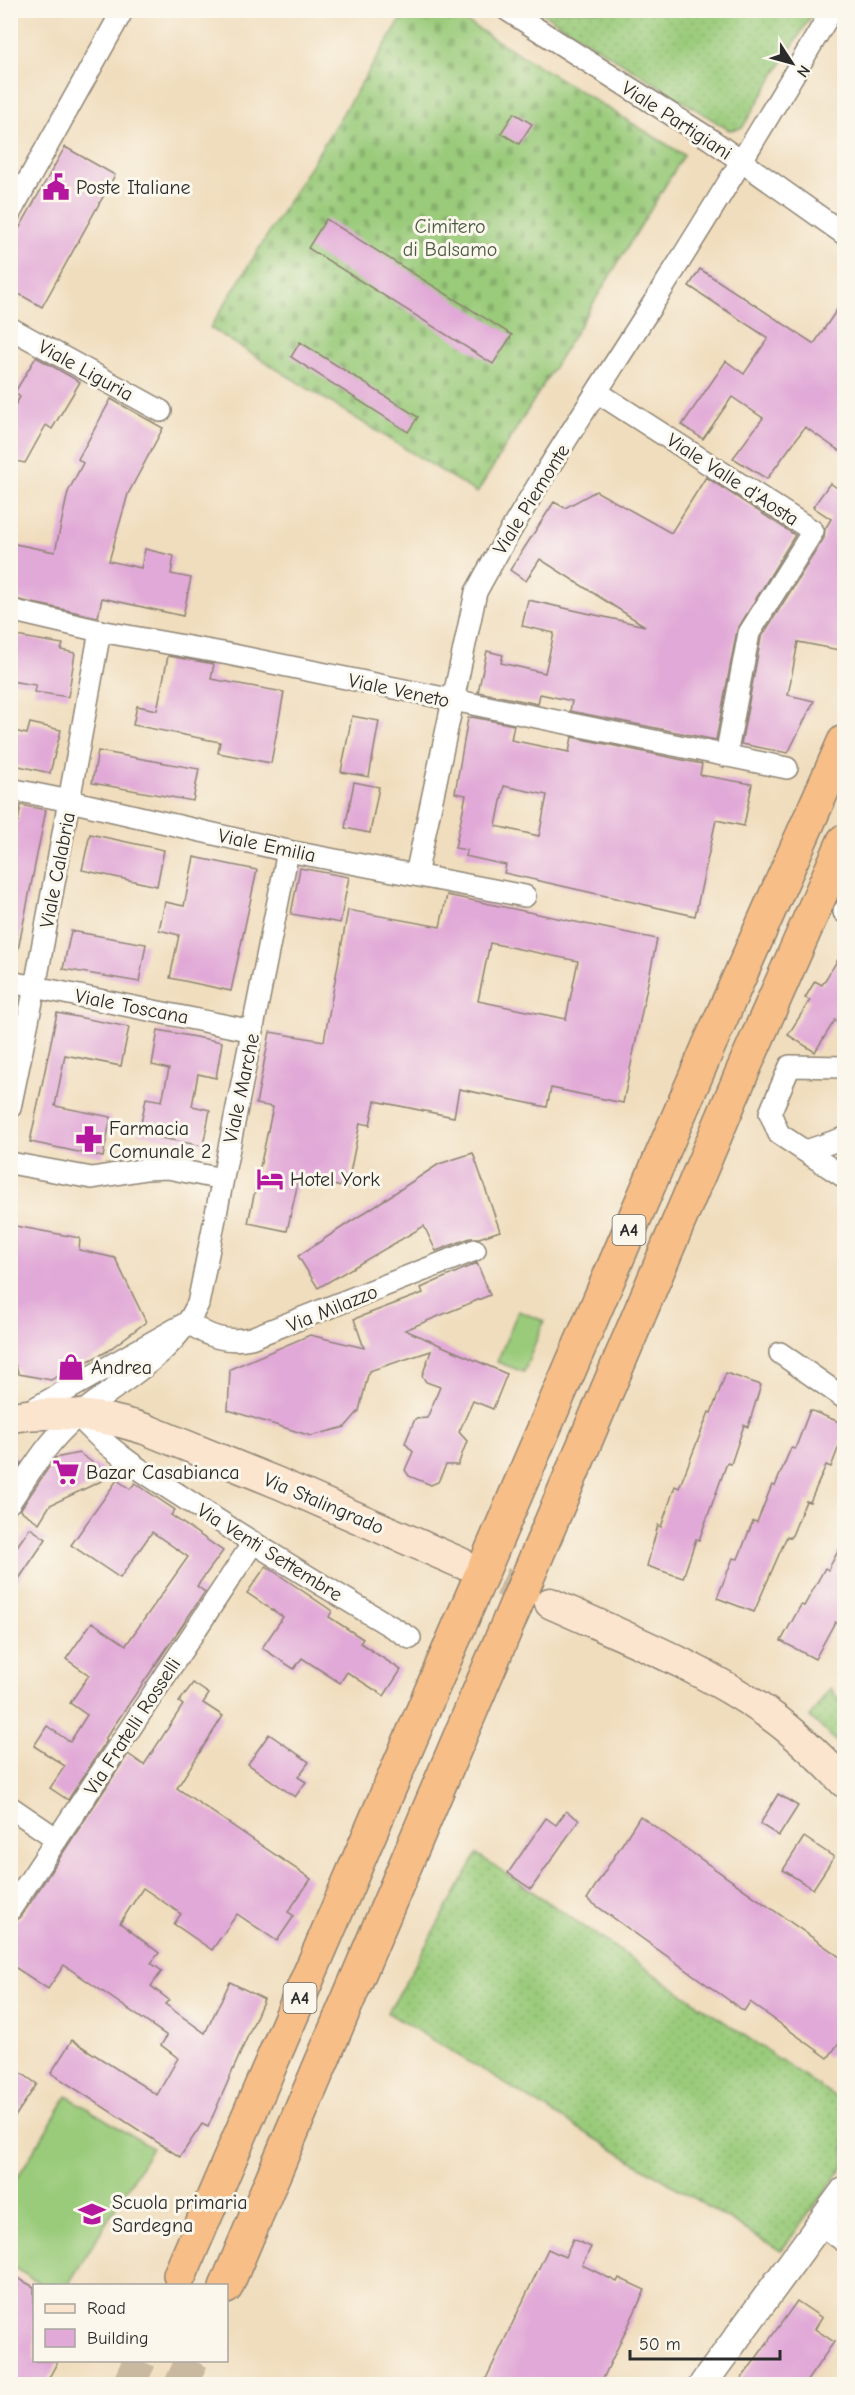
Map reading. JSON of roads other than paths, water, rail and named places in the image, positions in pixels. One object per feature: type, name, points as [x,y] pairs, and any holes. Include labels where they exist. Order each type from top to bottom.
[{"type":"highway","name":"A4","points":[[180,2275],[700,1065],[844,742]]},
{"type":"highway","name":"A4","points":[[227,2284],[744,1068],[844,841]]},
{"type":"main road","name":"Via Stalingrado","points":[[17,1416],[78,1415],[123,1422],[154,1432],[461,1563]]},
{"type":"main road","points":[[550,1603],[680,1661],[721,1683],[788,1729],[844,1782]]},
{"type":"street","points":[[10,213],[123,10]]},
{"type":"street","name":"Viale Partigiani","points":[[507,10],[710,139],[844,234]]},
{"type":"street","name":"Viale Piemonte","points":[[416,875],[476,592],[499,550],[741,162],[832,10]]},
{"type":"street","name":"Viale Liguria","points":[[10,328],[161,411]]},
{"type":"street","name":"Viale Valle d'Aosta","points":[[597,392],[813,531],[749,633],[726,756]]},
{"type":"street","name":"Viale Veneto","points":[[10,610],[100,631],[228,654],[788,768]]},
{"type":"street","name":"Viale Calabria","points":[[10,1108],[35,987],[100,631]]},
{"type":"street","name":"Viale Emilia","points":[[10,789],[288,851],[525,896]]},
{"type":"street","name":"Viale Marche","points":[[10,1502],[51,1442],[78,1415],[151,1361],[188,1322],[198,1304],[203,1290],[222,1179],[288,851]]},
{"type":"street","name":"Viale Toscana","points":[[10,982],[253,1031]]},
{"type":"street","points":[[844,1067],[790,1066],[770,1113],[779,1134],[844,1177]]},
{"type":"street","points":[[806,1151],[844,1138]]},
{"type":"street","points":[[10,1163],[92,1178],[146,1169],[168,1168],[222,1179]]},
{"type":"street","name":"Via Milazzo","points":[[188,1322],[205,1334],[220,1339],[251,1338],[282,1328],[475,1250]]},
{"type":"street","points":[[17,1416],[188,1322]]},
{"type":"street","points":[[780,1353],[844,1398]]},
{"type":"street","name":"Via Venti Settembre","points":[[78,1415],[97,1437],[120,1456],[253,1543],[410,1638]]},
{"type":"street","name":"Via Fratelli Rosselli","points":[[10,1910],[253,1543]]},
{"type":"street","points":[[10,1807],[57,1839]]},
{"type":"street","points":[[703,2385],[844,2191]]},
{"type":"street","points":[[819,2224],[844,2241]]},
{"type":"tunnel","points":[[461,1563],[544,1600]]},
{"type":"tunnel","points":[[129,2384],[139,2362]]},
{"type":"tunnel","points":[[181,2384],[191,2362]]},
{"type":"place","name":"Poste Italiane","points":[[56,187]]},
{"type":"place","name":"Farmacia Comunale 2","points":[[89,1139]]},
{"type":"place","name":"Hotel York","points":[[270,1179]]},
{"type":"place","name":"Andrea","points":[[71,1367]]},
{"type":"place","name":"Bazar Casabianca","points":[[66,1472]]},
{"type":"place","name":"Scuola primaria Sardegna","points":[[92,2214]]},
{"type":"park label","name":"Cimitero di Balsamo","points":[[450,238]]}]
